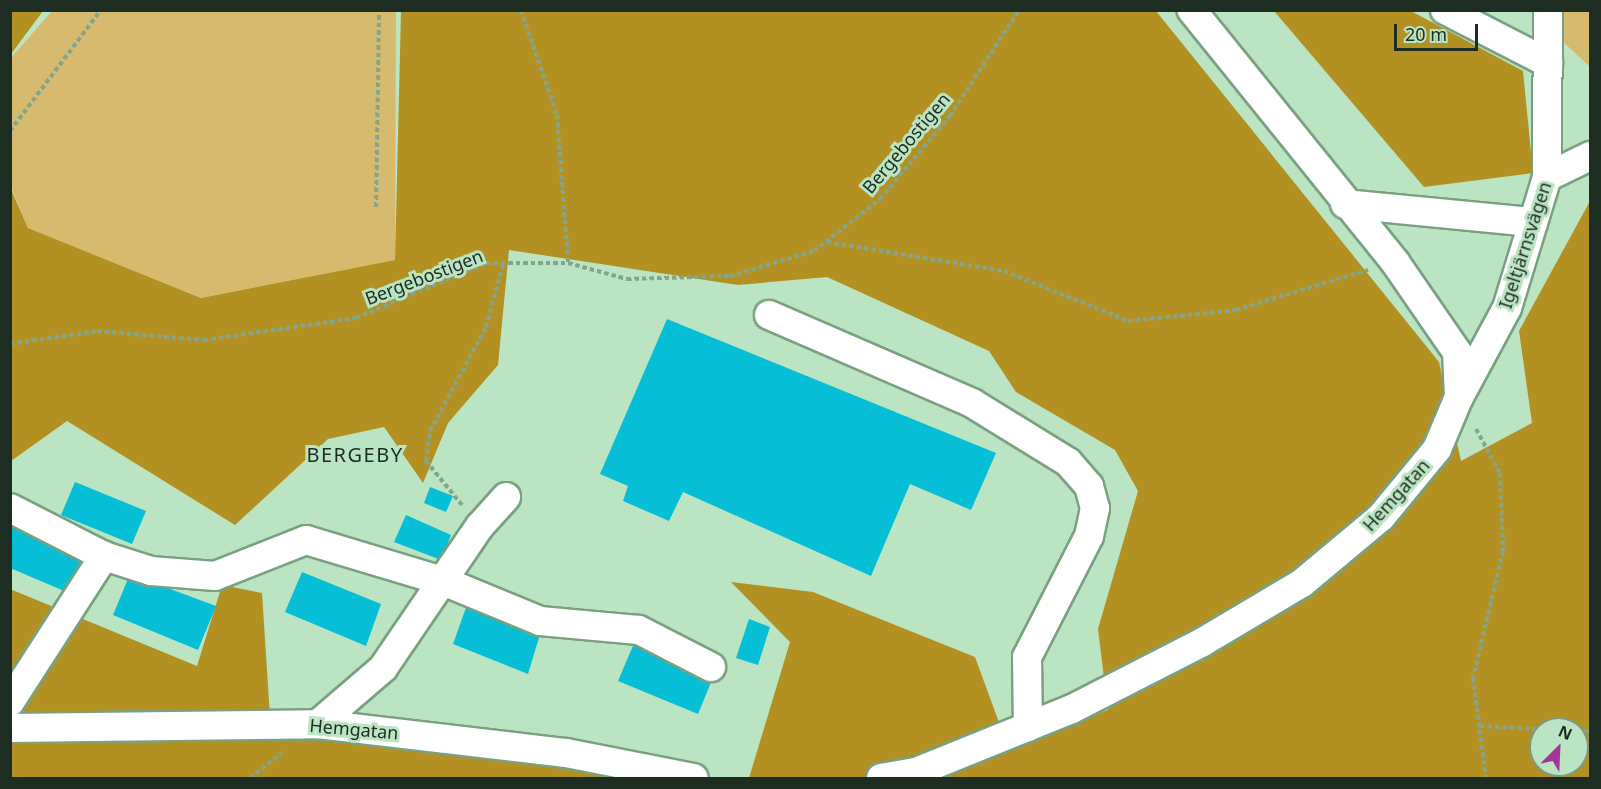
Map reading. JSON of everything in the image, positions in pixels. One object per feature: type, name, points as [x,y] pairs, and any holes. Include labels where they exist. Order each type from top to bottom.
[{"type":"street","name":"Hemgatan","points":[[881,778],[920,775],[1072,710],[1201,643],[1302,583],[1381,517],[1437,449],[1459,397],[1457,352],[1395,262],[1345,204],[1192,10]]},
{"type":"street","points":[[1445,10],[1548,63]]},
{"type":"street","name":"Igeltjärnsvägen","points":[[1459,397],[1507,308],[1547,177],[1548,10]]},
{"type":"street","points":[[1547,177],[1590,156]]},
{"type":"street","points":[[1345,204],[1533,222]]},
{"type":"street","points":[[769,315],[972,403],[1068,462],[1089,486],[1095,508],[1089,536],[1027,657],[1028,727]]},
{"type":"street","points":[[318,724],[383,668],[480,526],[506,497]]},
{"type":"street","points":[[10,508],[104,556],[151,571],[215,576],[306,540],[443,580],[540,621],[639,630],[711,667]]},
{"type":"street","points":[[10,702],[104,556]]},
{"type":"street","name":"Hemgatan","points":[[10,728],[318,724],[566,753],[694,778]]},
{"type":"path","points":[[10,132],[100,10]]},
{"type":"path","points":[[376,207],[378,10]]},
{"type":"path","points":[[521,10],[556,114],[568,263]]},
{"type":"path","name":"Bergebostigen","points":[[10,344],[97,331],[204,340],[356,318],[486,263],[568,263],[627,279],[730,276],[814,251],[880,199],[950,116],[1019,10]]},
{"type":"path","points":[[826,242],[1004,271],[1128,321],[1236,310],[1395,262]]},
{"type":"path","points":[[480,526],[426,461],[430,431],[486,327],[503,264]]},
{"type":"path","points":[[1459,397],[1500,472],[1503,551],[1473,678],[1486,778]]},
{"type":"path","points":[[1480,726],[1529,728]]},
{"type":"shaded area","points":[[10,11],[43,11],[11,54]]},
{"type":"shaded area","points":[[52,11],[396,11],[395,260],[201,298],[28,228],[11,187],[10,59]]},
{"type":"shaded area","points":[[401,11],[1156,11],[1439,362],[1461,461],[1532,423],[1519,331],[1590,201],[1590,778],[749,778],[790,642],[731,582],[813,592],[975,657],[1008,747],[1108,710],[1098,629],[1138,491],[1115,450],[1016,392],[989,351],[827,277],[738,285],[509,250],[498,365],[448,423],[423,483],[384,427],[328,439],[235,525],[67,421],[11,461],[10,187],[28,228],[201,298],[395,260]]},
{"type":"shaded area","points":[[1274,11],[1411,11],[1523,71],[1533,173],[1424,187]]},
{"type":"shaded area","points":[[1530,11],[1590,11],[1590,67]]},
{"type":"shaded area","points":[[222,585],[262,593],[271,732],[566,761],[643,778],[11,778],[10,589],[197,666]]},
{"type":"building","points":[[667,319],[996,453],[971,510],[910,484],[871,576],[683,492],[669,521],[623,501],[628,486],[600,474]]},
{"type":"building","points":[[75,482],[146,511],[132,544],[61,515]]},
{"type":"building","points":[[430,487],[453,496],[446,512],[424,503]]},
{"type":"building","points":[[406,515],[451,535],[441,560],[394,542]]},
{"type":"building","points":[[10,519],[85,549],[69,593],[10,568]]},
{"type":"building","points":[[302,572],[381,604],[366,646],[285,612]]},
{"type":"building","points":[[130,574],[216,606],[198,650],[113,615]]},
{"type":"building","points":[[468,602],[541,631],[528,674],[453,644]]},
{"type":"building","points":[[749,619],[770,627],[758,665],[736,658]]},
{"type":"building","points":[[635,641],[714,675],[698,714],[618,681]]},
{"type":"district","name":"BERGEBY","points":[[355,454]]}]
